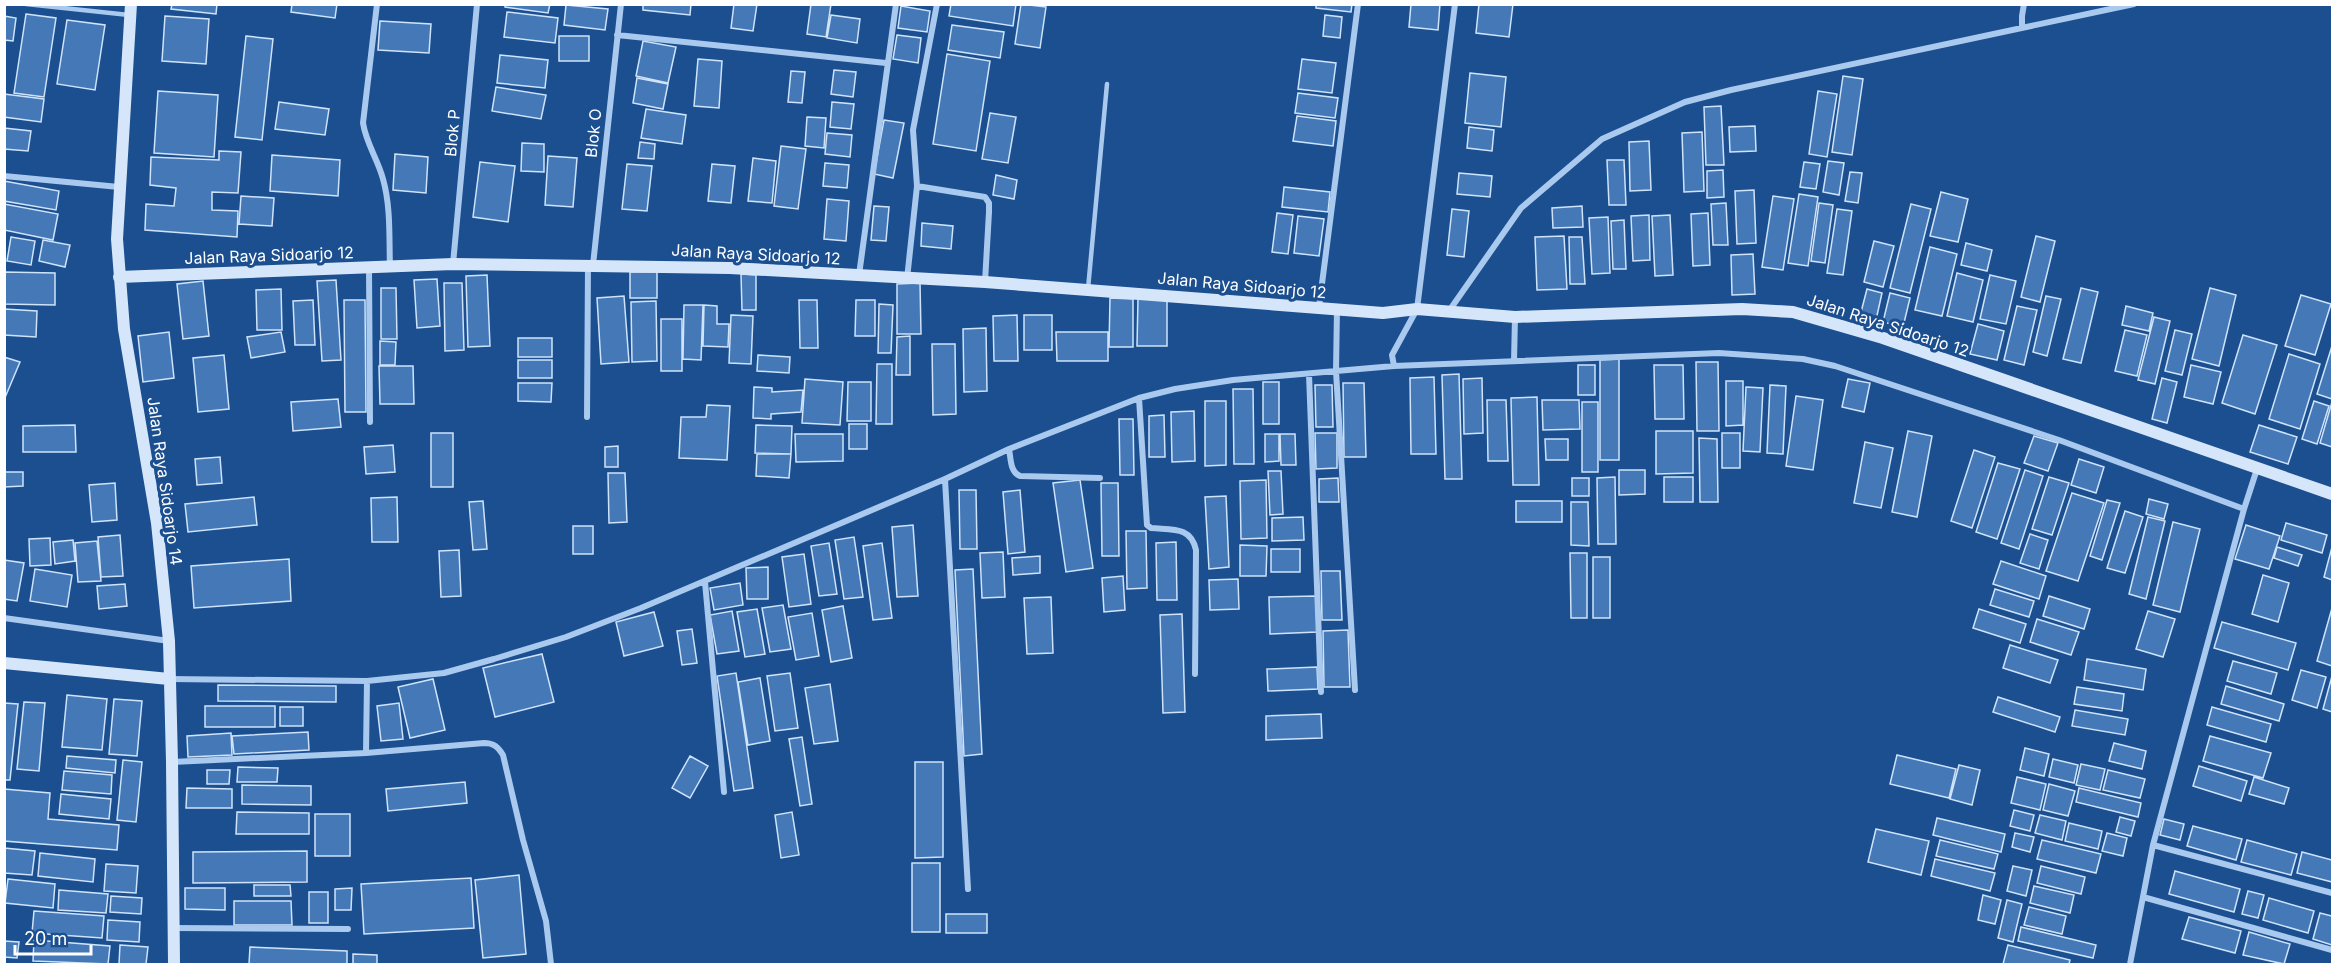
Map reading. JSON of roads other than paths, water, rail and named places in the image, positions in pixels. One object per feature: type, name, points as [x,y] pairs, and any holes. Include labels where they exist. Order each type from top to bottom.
[{"type":"main road","name":"Jalan Raya Sidoarjo 14","points":[[130,10],[117,239],[124,329],[157,523],[169,645],[174,964]]},
{"type":"main road","name":"Jalan Raya Sidoarjo 12","points":[[119,277],[453,264],[730,268],[985,282],[1414,315],[1448,311],[1515,317],[1732,309],[1793,312],[1883,338],[2256,472],[2332,494]]},
{"type":"main road","points":[[4,663],[169,675]]},
{"type":"street","points":[[377,4],[363,123],[365,136],[384,180],[387,196],[390,268]]},
{"type":"street","name":"Blok P","points":[[453,264],[477,4]]},
{"type":"street","name":"Blok O","points":[[587,417],[590,266],[621,4]]},
{"type":"street","points":[[859,276],[886,63],[896,4]]},
{"type":"street","points":[[907,279],[917,186],[913,130],[938,4]]},
{"type":"street","points":[[1319,307],[1358,4]]},
{"type":"street","points":[[1394,366],[1392,355],[1414,315],[1455,4]]},
{"type":"street","points":[[2022,28],[2024,4]]},
{"type":"street","points":[[1448,311],[1521,208],[1561,171],[1602,139],[1685,102],[1731,90],[2134,4]]},
{"type":"street","points":[[617,34],[886,63]]},
{"type":"street","points":[[4,176],[119,187]]},
{"type":"street","points":[[917,186],[985,197],[989,203],[985,282]]},
{"type":"street","points":[[369,268],[370,422]]},
{"type":"street","points":[[1337,309],[1336,371],[1355,690]]},
{"type":"street","points":[[1515,317],[1515,361]]},
{"type":"street","points":[[169,675],[367,681],[444,672],[567,637],[705,582],[945,479],[1009,449],[1139,398],[1175,389],[1233,380],[1394,366],[1719,353],[1803,359],[1835,366],[2059,440],[2244,509]]},
{"type":"street","points":[[1309,374],[1322,692]]},
{"type":"street","points":[[1139,398],[1147,525],[1187,532],[1192,537],[1196,550],[1195,674]]},
{"type":"street","points":[[1009,449],[1012,470],[1020,476],[1100,478]]},
{"type":"street","points":[[2130,964],[2153,845],[2256,472]]},
{"type":"street","points":[[945,479],[968,890]]},
{"type":"street","points":[[705,582],[724,792]]},
{"type":"street","points":[[4,618],[169,645]]},
{"type":"street","points":[[366,753],[367,681]]},
{"type":"street","points":[[172,762],[366,753],[491,743],[500,749],[503,755],[523,840],[546,921],[551,964]]},
{"type":"street","points":[[2153,845],[2332,894]]},
{"type":"street","points":[[2142,897],[2332,950]]},
{"type":"street","points":[[174,928],[348,929]]},
{"type":"lane","points":[[26,4],[130,10]]},
{"type":"lane","points":[[1088,290],[1107,84]]}]
